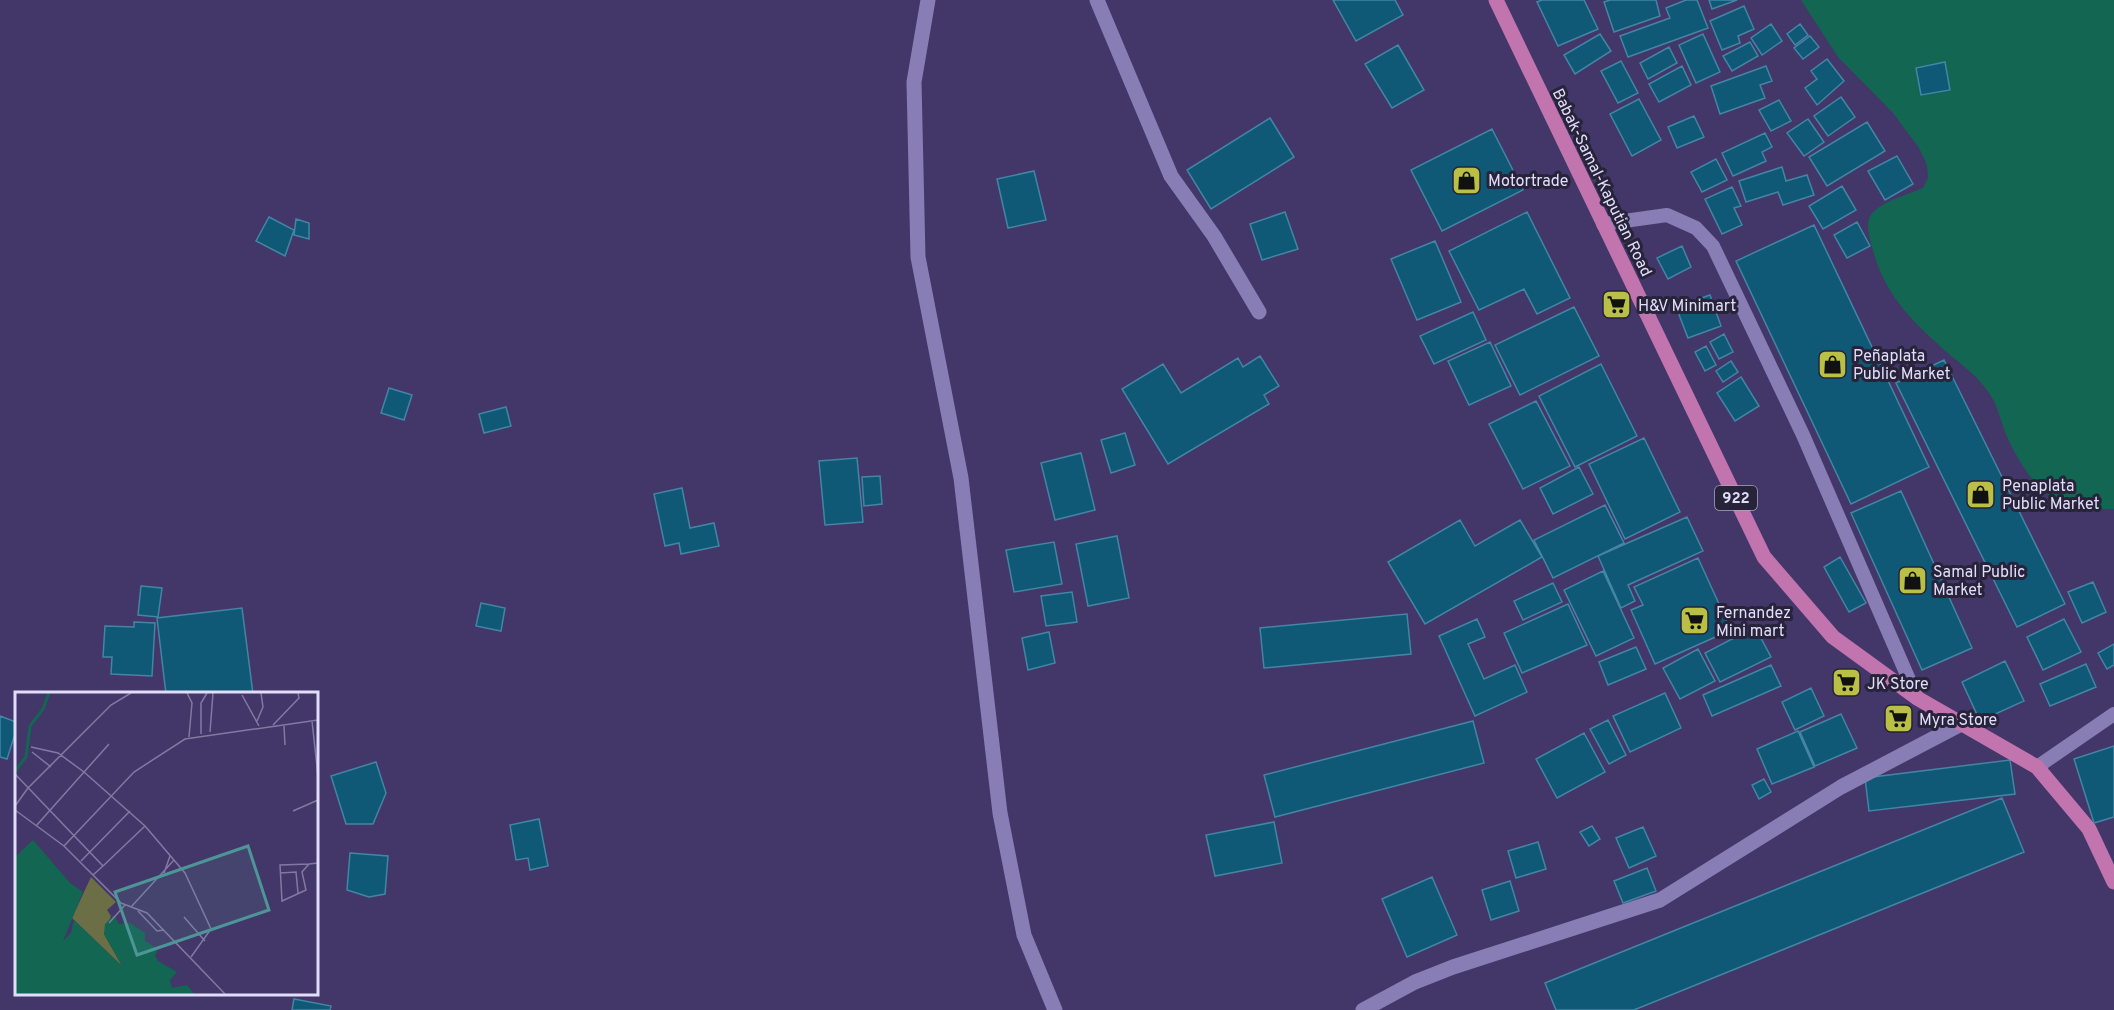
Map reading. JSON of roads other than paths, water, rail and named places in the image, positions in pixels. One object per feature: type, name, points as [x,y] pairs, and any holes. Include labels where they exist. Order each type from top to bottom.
[{"type":"main road","name":"Babak-Samal-Kaputian Road","points":[[1496,0],[1764,557],[1833,637],[1917,698],[2037,767],[2088,829],[2114,882]]},
{"type":"street","points":[[928,0],[914,82],[918,257],[961,478],[1000,813],[1024,935],[1054,1010]]},
{"type":"street","points":[[1097,0],[1171,176],[1214,236],[1259,312]]},
{"type":"street","points":[[1363,1010],[1415,982],[1453,967],[1660,900],[1841,787],[1961,724]]},
{"type":"lane","points":[[1603,224],[1666,215],[1696,228],[1713,246],[1803,435],[1917,698]]},
{"type":"lane","points":[[2037,767],[2114,714]]},
{"type":"place","name":"Motortrade","points":[[1467,180]]},
{"type":"place","name":"H&V Minimart","points":[[1617,305]]},
{"type":"place","name":"Peñaplata Public Market","points":[[1832,364]]},
{"type":"place","name":"Penaplata Public Market","points":[[1981,494]]},
{"type":"place","name":"Samal Public Market","points":[[1912,580]]},
{"type":"place","name":"Fernandez Mini mart","points":[[1695,621]]},
{"type":"place","name":"JK Store","points":[[1846,683]]},
{"type":"place","name":"Myra Store","points":[[1898,719]]}]
